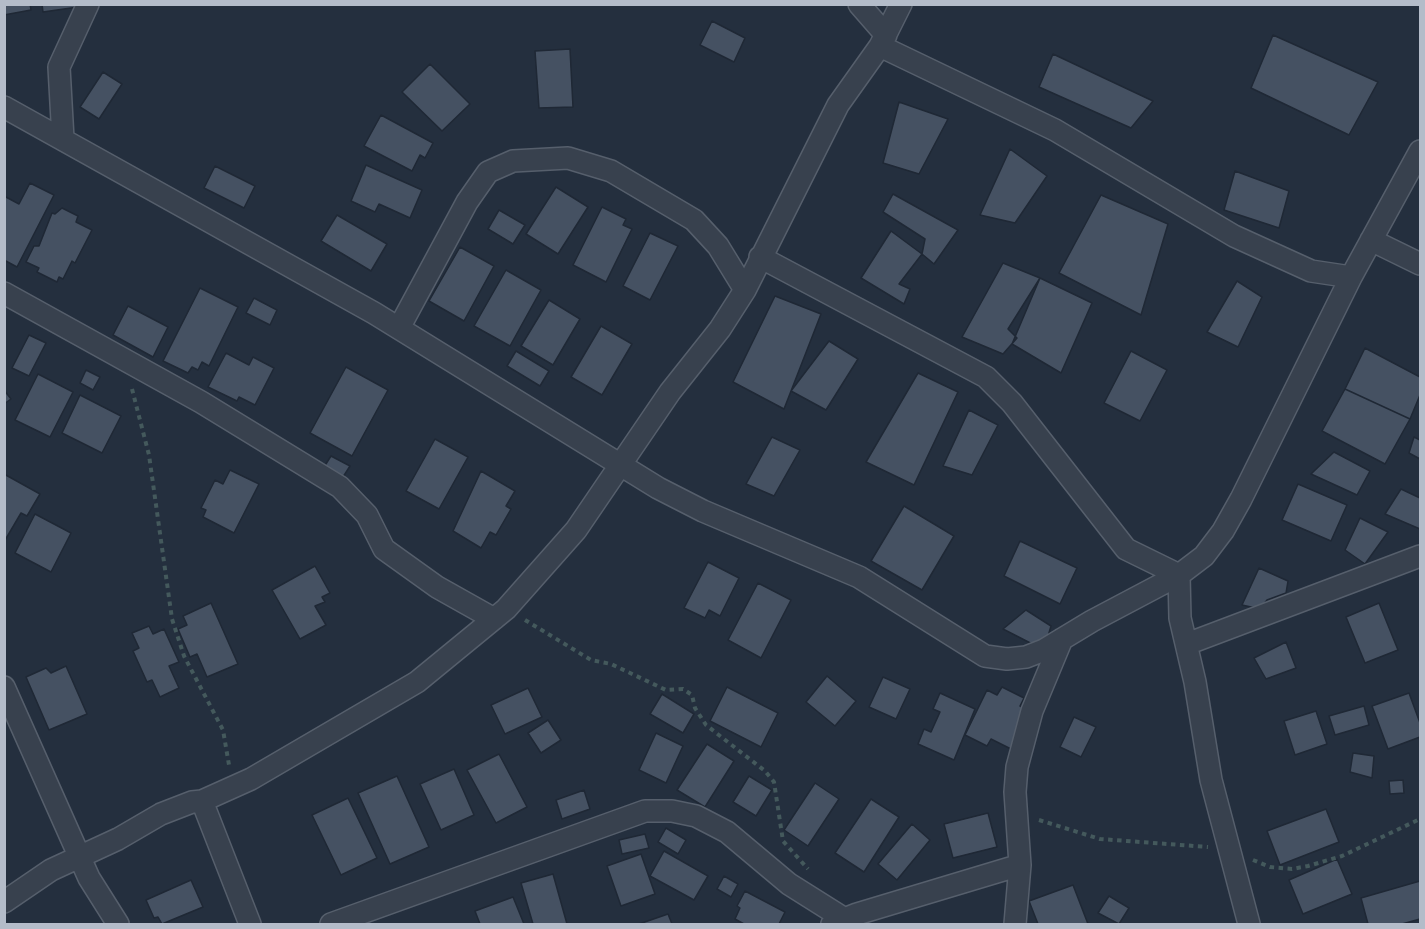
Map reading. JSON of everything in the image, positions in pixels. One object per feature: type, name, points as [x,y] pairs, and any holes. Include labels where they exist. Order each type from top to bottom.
[{"type":"street","points":[[63,139],[59,67],[88,4]]},
{"type":"street","points":[[859,4],[883,40],[1055,130],[1234,236],[1311,271],[1351,277]]},
{"type":"street","points":[[4,902],[51,870],[118,839],[160,814],[192,802],[202,801],[251,779],[417,682],[500,614],[576,531],[670,392],[720,329],[745,290],[760,256],[838,105],[883,40],[901,4]]},
{"type":"street","points":[[4,107],[399,328],[658,488],[703,511],[859,577],[985,656],[1006,659],[1026,657],[1044,650],[1179,575],[1204,556],[1223,531],[1351,277],[1420,151]]},
{"type":"street","points":[[399,328],[467,202],[488,172],[513,161],[568,158],[611,171],[694,220],[718,246],[745,290]]},
{"type":"street","points":[[1371,240],[1420,264]]},
{"type":"street","points":[[760,256],[986,377],[1012,403],[1126,549],[1179,575]]},
{"type":"street","points":[[4,293],[201,402],[340,487],[367,515],[384,549],[437,587],[500,614]]},
{"type":"street","points":[[1187,644],[1420,556]]},
{"type":"street","points":[[1179,575],[1179,618],[1187,644],[1211,780],[1249,924]]},
{"type":"street","points":[[1015,924],[1020,865],[1015,792],[1017,766],[1023,738],[1062,639]]},
{"type":"street","points":[[4,687],[81,855],[89,878],[118,924]]},
{"type":"street","points":[[202,801],[250,924]]},
{"type":"street","points":[[331,924],[645,812],[672,811],[696,816],[727,832],[789,884],[818,902],[837,921],[1020,865]]},
{"type":"path","points":[[130,384],[149,455],[172,619],[184,656],[223,730],[233,786]]},
{"type":"path","points":[[500,614],[591,660],[611,664],[666,690],[674,687],[683,689],[692,695],[695,708],[706,725],[765,771],[774,782],[783,841],[813,878],[818,902]]},
{"type":"path","points":[[1018,813],[1100,838],[1199,846],[1270,867],[1292,869],[1342,856],[1420,819]]},
{"type":"building","points":[[4,4],[30,4],[31,10],[4,15]]},
{"type":"building","points":[[42,4],[85,4],[85,6],[43,12]]},
{"type":"building","points":[[712,21],[745,38],[734,62],[700,45]]},
{"type":"building","points":[[1273,35],[1378,82],[1349,135],[1251,88]]},
{"type":"building","points":[[570,49],[573,107],[539,108],[535,51]]},
{"type":"building","points":[[1053,54],[1153,101],[1131,128],[1039,87]]},
{"type":"building","points":[[430,64],[470,104],[442,131],[402,92]]},
{"type":"building","points":[[103,72],[122,84],[99,119],[80,107]]},
{"type":"building","points":[[899,102],[948,119],[919,174],[883,163]]},
{"type":"building","points":[[381,115],[433,143],[425,158],[420,155],[412,171],[364,146]]},
{"type":"building","points":[[1010,149],[1047,176],[1015,223],[980,215]]},
{"type":"building","points":[[366,165],[422,190],[410,218],[379,204],[375,212],[351,201]]},
{"type":"building","points":[[215,166],[255,186],[244,208],[204,188]]},
{"type":"building","points":[[1235,171],[1289,191],[1279,228],[1224,210]]},
{"type":"building","points":[[30,183],[54,195],[17,267],[4,260],[4,196],[19,204]]},
{"type":"building","points":[[556,187],[588,207],[558,254],[526,234]]},
{"type":"building","points":[[893,194],[958,230],[934,264],[922,254],[925,239],[883,212]]},
{"type":"building","points":[[1101,195],[1168,224],[1141,315],[1059,273]]},
{"type":"building","points":[[602,207],[626,219],[623,225],[632,229],[606,282],[573,265]]},
{"type":"building","points":[[62,208],[78,216],[76,222],[92,230],[75,263],[72,261],[63,279],[59,277],[57,282],[37,272],[39,268],[26,262],[34,246],[39,246],[52,213],[55,214]]},
{"type":"building","points":[[499,210],[525,225],[513,244],[488,229]]},
{"type":"building","points":[[337,215],[387,244],[371,271],[321,241]]},
{"type":"building","points":[[891,231],[922,254],[899,284],[910,289],[904,304],[861,278]]},
{"type":"building","points":[[650,233],[678,246],[650,300],[623,286]]},
{"type":"building","points":[[460,247],[494,266],[464,321],[429,301]]},
{"type":"building","points":[[1003,263],[1040,278],[1008,329],[1017,338],[1003,354],[962,337]]},
{"type":"building","points":[[506,270],[541,290],[510,346],[474,326]]},
{"type":"building","points":[[1040,278],[1092,303],[1061,373],[1012,344]]},
{"type":"building","points":[[1237,281],[1262,297],[1238,347],[1207,332]]},
{"type":"building","points":[[200,288],[238,307],[209,366],[202,362],[198,370],[192,367],[188,373],[163,361]]},
{"type":"building","points":[[775,296],[821,314],[784,409],[733,382]]},
{"type":"building","points":[[254,298],[277,310],[270,325],[246,313]]},
{"type":"building","points":[[549,300],[580,319],[553,365],[521,346]]},
{"type":"building","points":[[128,306],[168,327],[153,357],[113,335]]},
{"type":"building","points":[[601,326],[632,344],[602,395],[571,377]]},
{"type":"building","points":[[29,335],[46,343],[29,376],[12,368]]},
{"type":"building","points":[[829,341],[858,359],[826,410],[791,391]]},
{"type":"building","points":[[1365,348],[1420,377],[1420,395],[1410,419],[1345,389]]},
{"type":"building","points":[[516,351],[549,371],[540,386],[507,366]]},
{"type":"building","points":[[1131,351],[1167,370],[1140,421],[1104,403]]},
{"type":"building","points":[[226,353],[249,365],[253,357],[274,368],[255,405],[239,397],[237,401],[208,387]]},
{"type":"building","points":[[346,367],[388,390],[352,456],[310,433]]},
{"type":"building","points":[[86,370],[100,377],[93,390],[80,383]]},
{"type":"building","points":[[918,373],[958,392],[914,485],[866,462]]},
{"type":"building","points":[[38,374],[73,392],[50,437],[15,420]]},
{"type":"building","points":[[1345,389],[1410,419],[1385,464],[1322,431]]},
{"type":"building","points":[[4,390],[11,399],[4,404]]},
{"type":"building","points":[[80,395],[121,416],[102,453],[62,433]]},
{"type":"building","points":[[969,410],[998,425],[972,475],[943,466]]},
{"type":"building","points":[[772,437],[800,450],[774,496],[746,484]]},
{"type":"building","points":[[1414,437],[1420,440],[1420,459],[1409,453]]},
{"type":"building","points":[[435,439],[468,457],[439,509],[406,491]]},
{"type":"building","points":[[1334,452],[1370,471],[1357,495],[1311,474]]},
{"type":"building","points":[[331,456],[350,466],[343,477],[324,467]]},
{"type":"building","points":[[230,470],[259,484],[234,533],[203,517],[206,510],[201,508],[215,480],[223,484]]},
{"type":"building","points":[[481,471],[515,491],[506,506],[511,509],[496,535],[490,532],[481,548],[453,531]]},
{"type":"building","points":[[4,474],[40,494],[27,516],[21,513],[4,542]]},
{"type":"building","points":[[1298,484],[1347,505],[1331,541],[1282,520]]},
{"type":"building","points":[[1401,489],[1420,498],[1420,529],[1385,514]]},
{"type":"building","points":[[904,506],[954,536],[922,590],[871,561]]},
{"type":"building","points":[[35,514],[71,533],[51,572],[15,553]]},
{"type":"building","points":[[1360,518],[1388,532],[1365,564],[1345,550]]},
{"type":"building","points":[[1020,541],[1077,568],[1060,604],[1004,576]]},
{"type":"building","points":[[708,562],[739,578],[720,616],[709,610],[705,618],[684,608]]},
{"type":"building","points":[[315,566],[330,593],[322,597],[325,602],[315,606],[326,625],[300,639],[272,590]]},
{"type":"building","points":[[1259,568],[1288,581],[1286,593],[1267,600],[1260,609],[1242,605]]},
{"type":"building","points":[[758,583],[791,600],[761,658],[728,640]]},
{"type":"building","points":[[211,603],[238,664],[207,677],[197,654],[190,657],[178,629],[187,625],[183,616]]},
{"type":"building","points":[[1379,603],[1398,650],[1365,663],[1346,617]]},
{"type":"building","points":[[1026,610],[1051,626],[1044,650],[1003,629]]},
{"type":"building","points":[[149,626],[153,634],[164,629],[179,662],[169,666],[179,688],[160,697],[152,680],[147,682],[133,651],[139,648],[132,633]]},
{"type":"building","points":[[1286,642],[1296,668],[1266,679],[1254,658]]},
{"type":"building","points":[[66,666],[87,714],[49,730],[26,677],[46,668],[51,673]]},
{"type":"building","points":[[827,676],[856,701],[835,726],[806,702]]},
{"type":"building","points":[[883,677],[910,689],[896,719],[869,707]]},
{"type":"building","points":[[727,687],[778,713],[761,747],[710,721]]},
{"type":"building","points":[[1002,687],[1024,698],[1020,706],[1029,711],[1011,749],[991,739],[987,746],[965,735],[987,690],[997,695]]},
{"type":"building","points":[[528,688],[542,717],[505,734],[491,705]]},
{"type":"building","points":[[940,693],[975,709],[954,760],[918,744],[924,729],[931,732],[940,712],[933,709]]},
{"type":"building","points":[[1409,693],[1420,723],[1420,737],[1388,749],[1372,706]]},
{"type":"building","points":[[662,694],[694,714],[683,733],[650,714]]},
{"type":"building","points":[[1364,706],[1369,725],[1335,735],[1329,716]]},
{"type":"building","points":[[1316,711],[1327,744],[1295,755],[1284,721]]},
{"type":"building","points":[[1074,717],[1096,727],[1081,757],[1060,747]]},
{"type":"building","points":[[548,720],[561,740],[541,753],[528,733]]},
{"type":"building","points":[[656,733],[683,746],[666,783],[639,770]]},
{"type":"building","points":[[707,744],[734,761],[705,807],[677,790]]},
{"type":"building","points":[[1353,753],[1374,756],[1372,778],[1350,772]]},
{"type":"building","points":[[499,754],[527,807],[496,823],[467,770]]},
{"type":"building","points":[[454,769],[474,815],[441,830],[420,784]]},
{"type":"building","points":[[397,776],[429,847],[390,864],[358,793]]},
{"type":"building","points":[[749,776],[772,790],[756,816],[733,802]]},
{"type":"building","points":[[1403,780],[1404,793],[1390,794],[1389,781]]},
{"type":"building","points":[[815,783],[839,799],[808,846],[784,830]]},
{"type":"building","points":[[584,790],[590,809],[562,819],[556,800]]},
{"type":"building","points":[[348,798],[377,858],[341,875],[312,815]]},
{"type":"building","points":[[871,799],[899,817],[864,872],[835,853]]},
{"type":"building","points":[[1326,809],[1339,842],[1280,865],[1267,831]]},
{"type":"building","points":[[988,813],[997,847],[953,858],[944,824]]},
{"type":"building","points":[[912,824],[930,840],[897,880],[878,864]]},
{"type":"building","points":[[666,828],[686,840],[678,854],[658,842]]},
{"type":"building","points":[[645,834],[649,848],[622,854],[619,840]]},
{"type":"building","points":[[664,851],[708,876],[694,900],[650,876]]},
{"type":"building","points":[[641,854],[655,894],[621,906],[607,866]]},
{"type":"building","points":[[1337,859],[1352,894],[1303,914],[1289,880]]},
{"type":"building","points":[[553,874],[567,924],[533,924],[521,883]]},
{"type":"building","points":[[724,876],[738,884],[731,897],[717,889]]},
{"type":"building","points":[[191,880],[203,907],[162,924],[158,917],[154,918],[146,900]]},
{"type":"building","points":[[1420,881],[1420,919],[1402,924],[1368,924],[1361,898]]},
{"type":"building","points":[[1073,885],[1088,924],[1038,924],[1029,901]]},
{"type":"building","points":[[745,891],[785,912],[779,924],[744,924],[735,919],[740,908],[737,906]]},
{"type":"building","points":[[1109,896],[1129,908],[1119,924],[1098,913]]},
{"type":"building","points":[[513,897],[524,924],[480,924],[475,911]]},
{"type":"building","points":[[668,914],[672,924],[639,924]]}]
